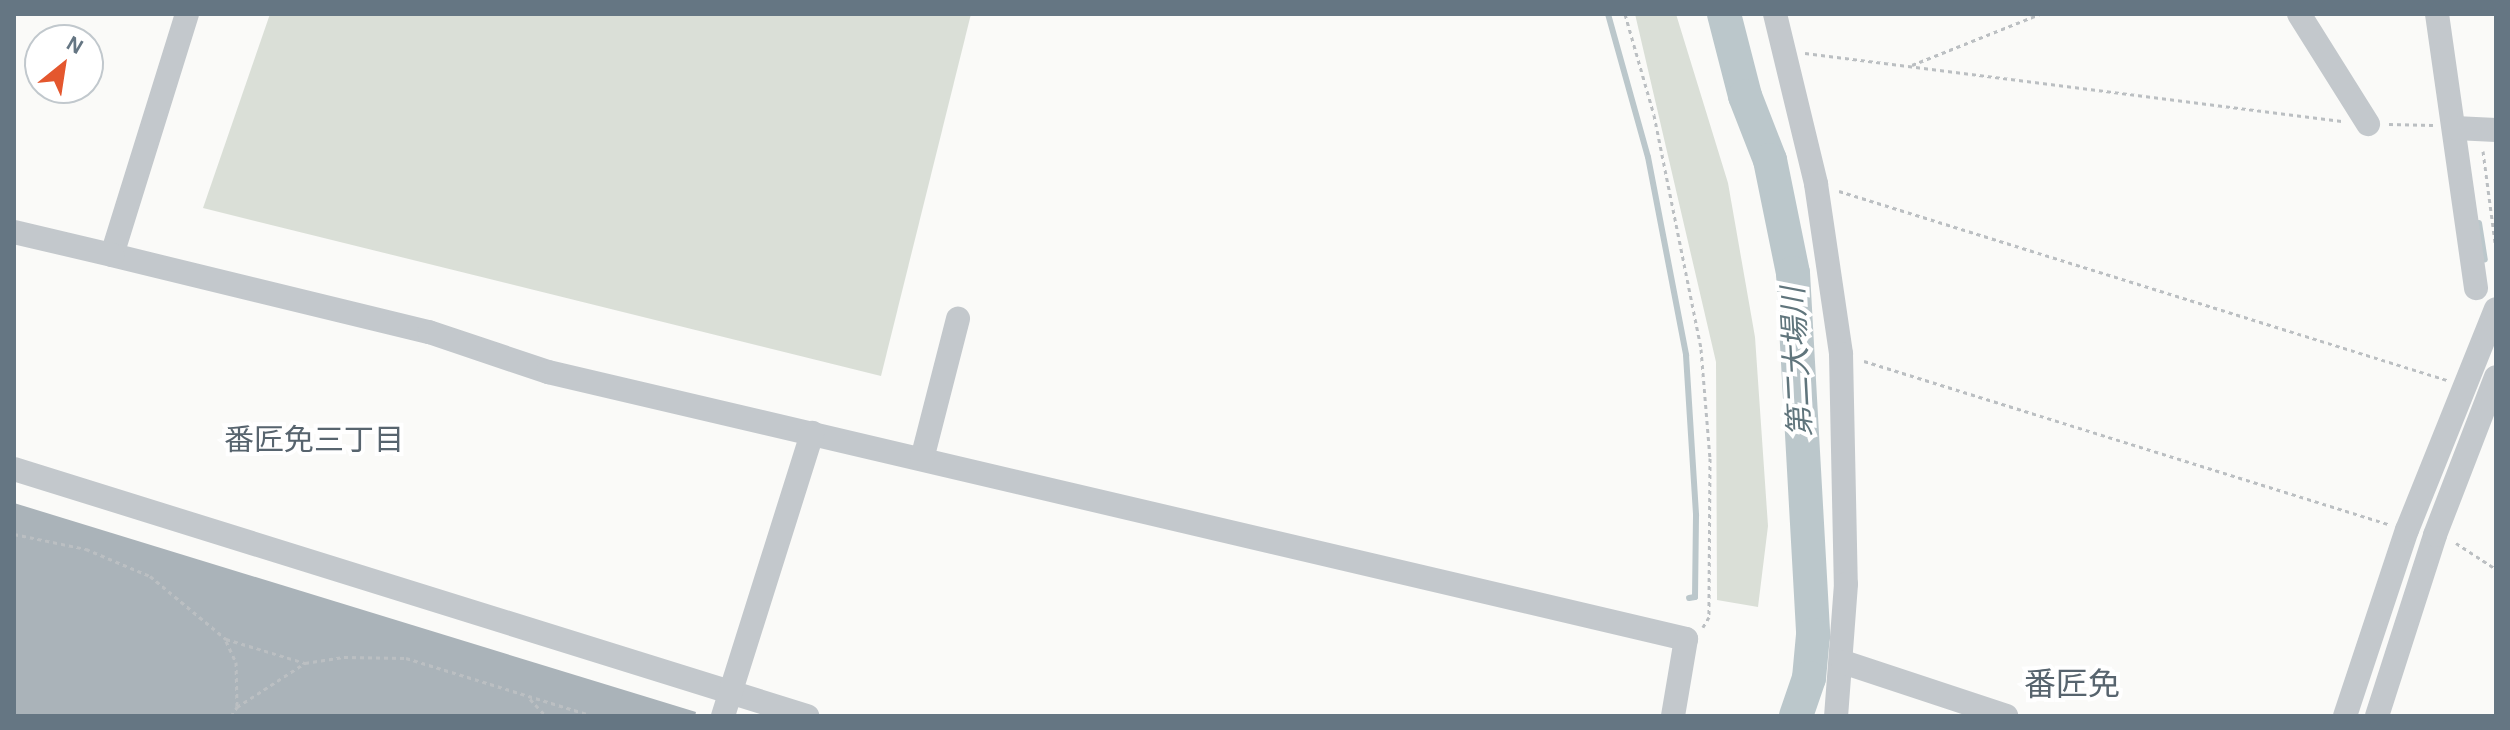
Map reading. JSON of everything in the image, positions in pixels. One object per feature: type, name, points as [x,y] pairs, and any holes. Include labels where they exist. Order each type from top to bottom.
[{"type":"street","points":[[112,255],[187,14]]},
{"type":"street","points":[[1775,14],[1816,184],[1841,354],[1847,489],[1843,662],[1836,716]]},
{"type":"street","points":[[2299,14],[2368,124]]},
{"type":"street","points":[[2437,14],[2470,128],[2476,288]]},
{"type":"street","points":[[14,232],[429,332],[548,372],[1686,639],[1673,716]]},
{"type":"street","points":[[2345,716],[2407,530],[2496,309]]},
{"type":"street","points":[[922,459],[958,319]]},
{"type":"street","points":[[2377,716],[2435,535],[2496,377]]},
{"type":"street","points":[[723,716],[812,433]]},
{"type":"street","points":[[14,469],[807,716]]},
{"type":"street","points":[[1843,662],[2006,716]]},
{"type":"path","points":[[1625,14],[1671,189],[1701,349],[1711,510],[1709,617],[1702,630]]},
{"type":"path","points":[[1908,66],[2040,14]]},
{"type":"path","points":[[1786,50],[2368,124],[2470,128],[2496,250]]},
{"type":"path","points":[[1816,184],[2464,385]]},
{"type":"path","points":[[1841,354],[2407,530]]},
{"type":"path","points":[[14,534],[86,549],[150,576],[226,639],[305,663]]},
{"type":"path","points":[[2435,535],[2461,545],[2496,569]]},
{"type":"path","points":[[226,639],[236,662],[237,707]]},
{"type":"path","points":[[231,716],[237,707],[305,663],[344,657],[406,658],[593,716]]},
{"type":"path","points":[[528,696],[546,716]]},
{"type":"shaded area","points":[[270,14],[971,14],[881,376],[203,208]]},
{"type":"shaded area","points":[[1635,14],[1676,14],[1728,183],[1755,337],[1768,526],[1758,607],[1717,600],[1716,362]]},
{"type":"building","points":[[14,503],[696,712],[695,716],[14,716]]},
{"type":"waterway","points":[[1608,14],[1648,157],[1686,355],[1696,516],[1695,597],[1689,598]]},
{"type":"waterway","name":"第二大場川","points":[[1724,14],[1745,96],[1770,160],[1793,273],[1813,635],[1809,678],[1796,716]]},
{"type":"waterway","points":[[2479,223],[2485,260]]},
{"type":"district","name":"番匠免三丁目","points":[[314,441]]},
{"type":"district","name":"番匠免","points":[[2072,685]]}]
